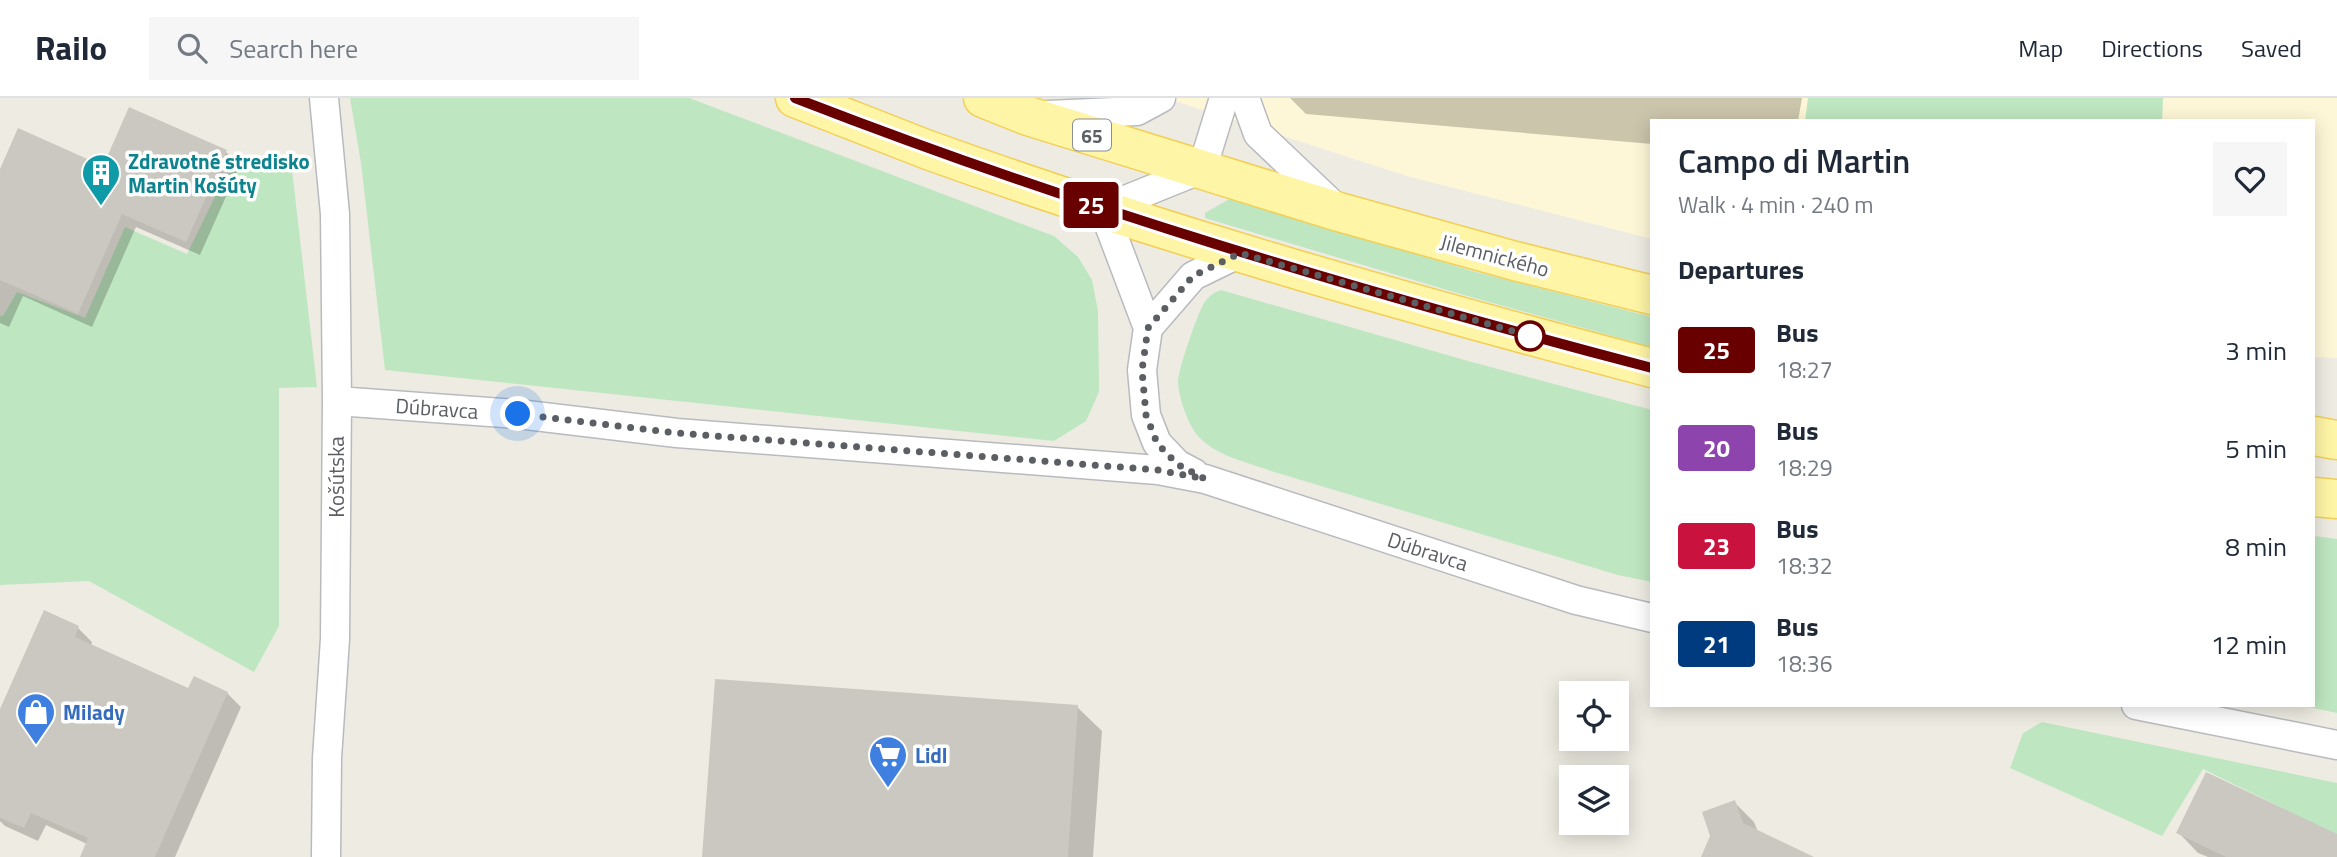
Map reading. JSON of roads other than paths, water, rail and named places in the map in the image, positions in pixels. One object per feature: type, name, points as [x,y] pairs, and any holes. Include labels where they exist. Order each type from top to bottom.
[{"type":"main road","points":[[795,98],[928,149],[1240,253],[1506,330],[1650,367]]},
{"type":"main road","name":"Jilemnického","points":[[983,98],[1028,116],[1339,212],[1515,261],[1650,295]]},
{"type":"main road","points":[[2315,436],[2337,440]]},
{"type":"main road","points":[[2315,497],[2337,499]]},
{"type":"street","name":"Košútska","points":[[324,98],[335,214],[337,401],[335,639],[327,758],[326,857]]},
{"type":"street","name":"Jilemnického","points":[[1028,116],[1137,111],[1161,98]]},
{"type":"street","points":[[1103,209],[1202,169],[1224,98]]},
{"type":"street","name":"Jilemnického","points":[[1245,98],[1258,134],[1339,212]]},
{"type":"street","name":"Dúbravca","points":[[1103,209],[1148,328],[1142,370],[1146,415],[1157,443],[1177,464],[1205,479]]},
{"type":"street","points":[[1148,328],[1193,276],[1240,253]]},
{"type":"street","name":"Dúbravca","points":[[337,401],[518,414],[677,433],[1158,470],[1205,479],[1576,600],[1650,618]]},
{"type":"street","points":[[2146,707],[2337,745]]},
{"type":"place","name":"Zdravotné stredisko Martin Košúty","points":[[101,207]]},
{"type":"place","name":"Milady","points":[[36,746]]},
{"type":"place","name":"Lidl","points":[[888,789]]}]
